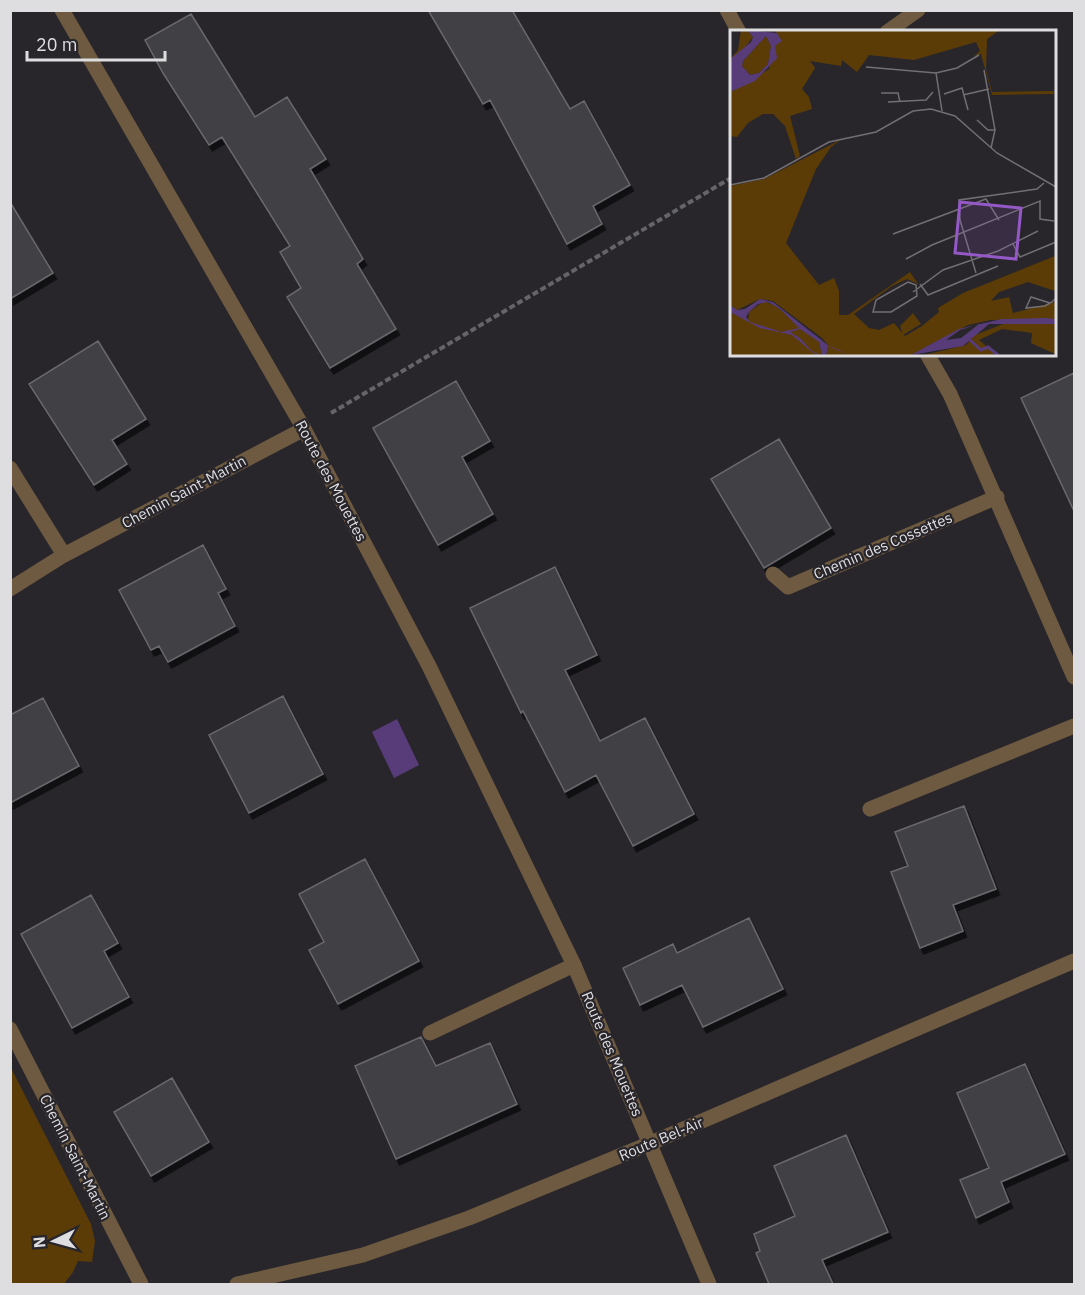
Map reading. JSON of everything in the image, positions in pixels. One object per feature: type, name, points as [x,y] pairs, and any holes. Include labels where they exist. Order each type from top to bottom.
[{"type":"street","name":"Route des Mouettes","points":[[62,10],[304,429],[429,666],[574,965],[710,1284]]},
{"type":"street","points":[[726,10],[738,30]]},
{"type":"street","points":[[890,30],[918,10]]},
{"type":"street","points":[[928,356],[950,394],[997,497],[1074,677]]},
{"type":"street","name":"Chemin Saint-Martin","points":[[10,589],[64,555],[304,429]]},
{"type":"street","points":[[10,468],[64,555]]},
{"type":"street","name":"Chemin des Cossettes","points":[[773,574],[788,587],[997,497]]},
{"type":"street","points":[[870,809],[1074,726]]},
{"type":"street","name":"Route Bel-Air","points":[[237,1284],[373,1251],[469,1218],[651,1143],[1074,961]]},
{"type":"street","points":[[430,1033],[574,965]]},
{"type":"street","name":"Chemin Saint-Martin","points":[[10,1029],[141,1284]]},
{"type":"path","points":[[304,429],[730,179]]},
{"type":"shaded area","points":[[397,719],[419,765],[394,778],[372,732]]},
{"type":"shaded area","points":[[11,1068],[91,1224],[95,1241],[92,1262],[78,1261],[64,1284],[11,1284]]},
{"type":"building","points":[[428,10],[512,10],[570,109],[584,101],[630,185],[593,206],[602,224],[567,244],[490,100],[483,104]]},
{"type":"building","points":[[191,14],[255,117],[287,97],[326,159],[310,169],[363,259],[357,264],[396,329],[330,368],[287,297],[301,288],[280,252],[290,246],[222,137],[209,145],[163,73],[145,40]]},
{"type":"building","points":[[10,202],[53,273],[10,299]]},
{"type":"building","points":[[98,341],[146,419],[112,440],[127,464],[94,485],[29,384]]},
{"type":"building","points":[[1074,373],[1074,511],[1021,398]]},
{"type":"building","points":[[456,381],[490,441],[462,457],[493,514],[438,545],[373,428]]},
{"type":"building","points":[[779,439],[831,528],[764,568],[711,479]]},
{"type":"building","points":[[203,545],[226,589],[218,593],[235,626],[168,662],[159,646],[151,650],[119,590]]},
{"type":"building","points":[[555,567],[597,655],[565,670],[600,741],[645,718],[694,814],[633,846],[596,775],[565,792],[523,711],[521,713],[470,608]]},
{"type":"building","points":[[283,696],[323,774],[249,813],[209,735]]},
{"type":"building","points":[[43,698],[79,766],[10,803],[10,715]]},
{"type":"building","points":[[964,806],[996,889],[953,905],[963,931],[920,948],[891,872],[908,866],[895,832]]},
{"type":"building","points":[[365,859],[419,961],[338,1004],[309,950],[324,942],[299,894]]},
{"type":"building","points":[[91,895],[118,943],[104,951],[129,997],[72,1028],[21,934]]},
{"type":"building","points":[[749,918],[783,989],[703,1027],[682,985],[640,1005],[623,968],[673,944],[677,953]]},
{"type":"building","points":[[421,1037],[436,1066],[490,1043],[517,1104],[396,1159],[355,1066]]},
{"type":"building","points":[[1025,1064],[1065,1154],[1001,1182],[1009,1202],[976,1218],[960,1180],[989,1168],[957,1093]]},
{"type":"building","points":[[172,1078],[209,1142],[151,1176],[114,1112]]},
{"type":"building","points":[[846,1135],[888,1232],[822,1260],[833,1284],[769,1284],[756,1253],[760,1251],[754,1234],[795,1216],[774,1166]]}]
